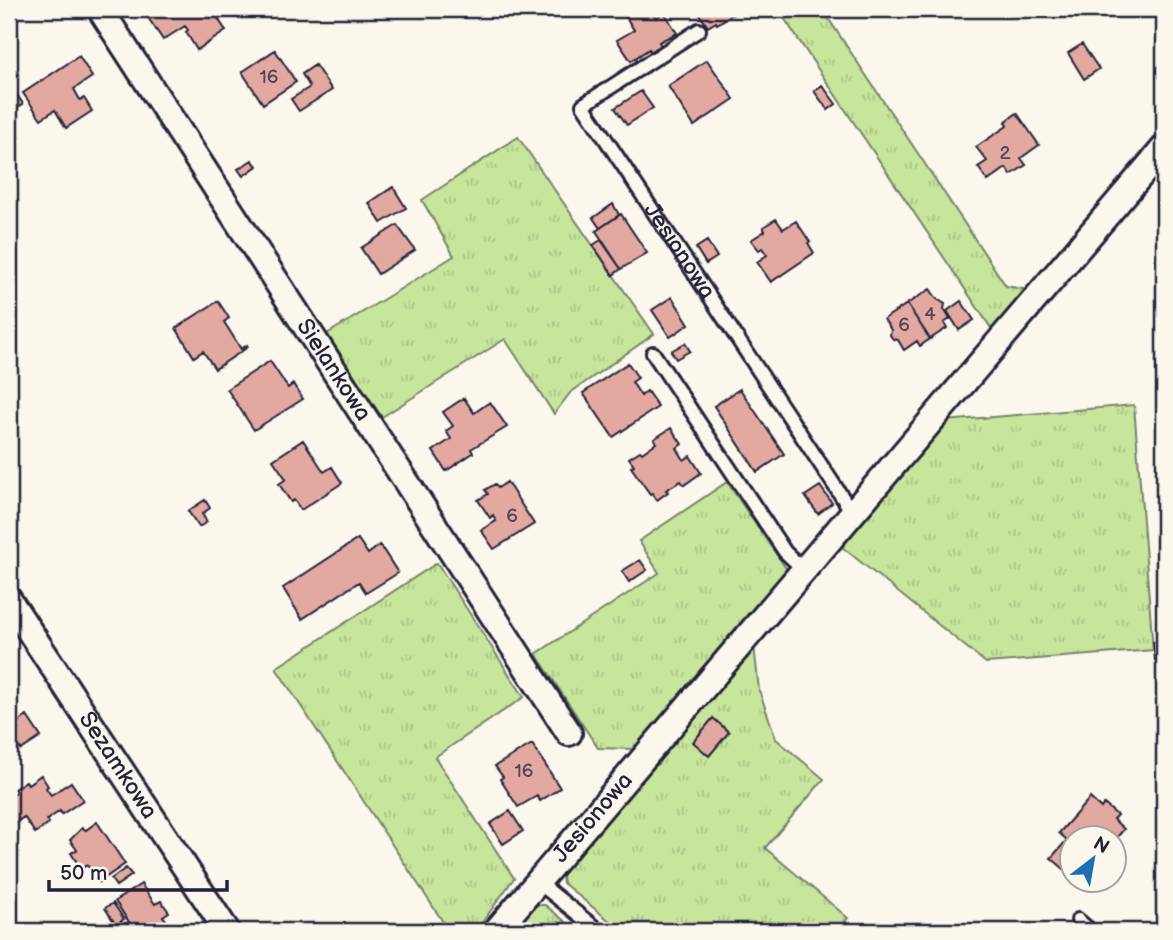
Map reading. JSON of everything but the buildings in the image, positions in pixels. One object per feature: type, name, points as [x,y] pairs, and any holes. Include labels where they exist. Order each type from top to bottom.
[{"type":"street","name":"Sielankowa","points":[[100,9],[569,733]]},
{"type":"street","name":"Jesionowa","points":[[496,931],[1164,148]]},
{"type":"street","name":"Sezamkowa","points":[[9,600],[227,931]]},
{"type":"lane","name":"Jesionowa","points":[[699,30],[583,105],[852,512]]},
{"type":"lane","points":[[653,353],[785,552],[803,569]]},
{"type":"lane","points":[[538,882],[599,931]]},
{"type":"lane","points":[[1078,920],[1091,931]]},
{"type":"green space","points":[[778,9],[822,9],[1006,286],[1028,290],[993,331]]},
{"type":"green space","points":[[518,137],[654,334],[570,393],[554,414],[505,339],[382,417],[327,334],[454,256],[422,200]]},
{"type":"green space","points":[[1134,405],[1153,650],[986,663],[837,543],[945,421]]},
{"type":"green space","points":[[727,482],[787,570],[634,749],[598,748],[536,654],[659,573],[639,541]]},
{"type":"green space","points":[[437,563],[524,697],[435,757],[514,878],[476,931],[449,931],[276,668]]},
{"type":"green space","points":[[754,645],[759,690],[776,739],[824,779],[765,848],[848,918],[837,931],[622,931],[563,883],[561,869]]},
{"type":"green space","points":[[531,905],[545,905],[577,931],[538,931],[521,917]]}]
